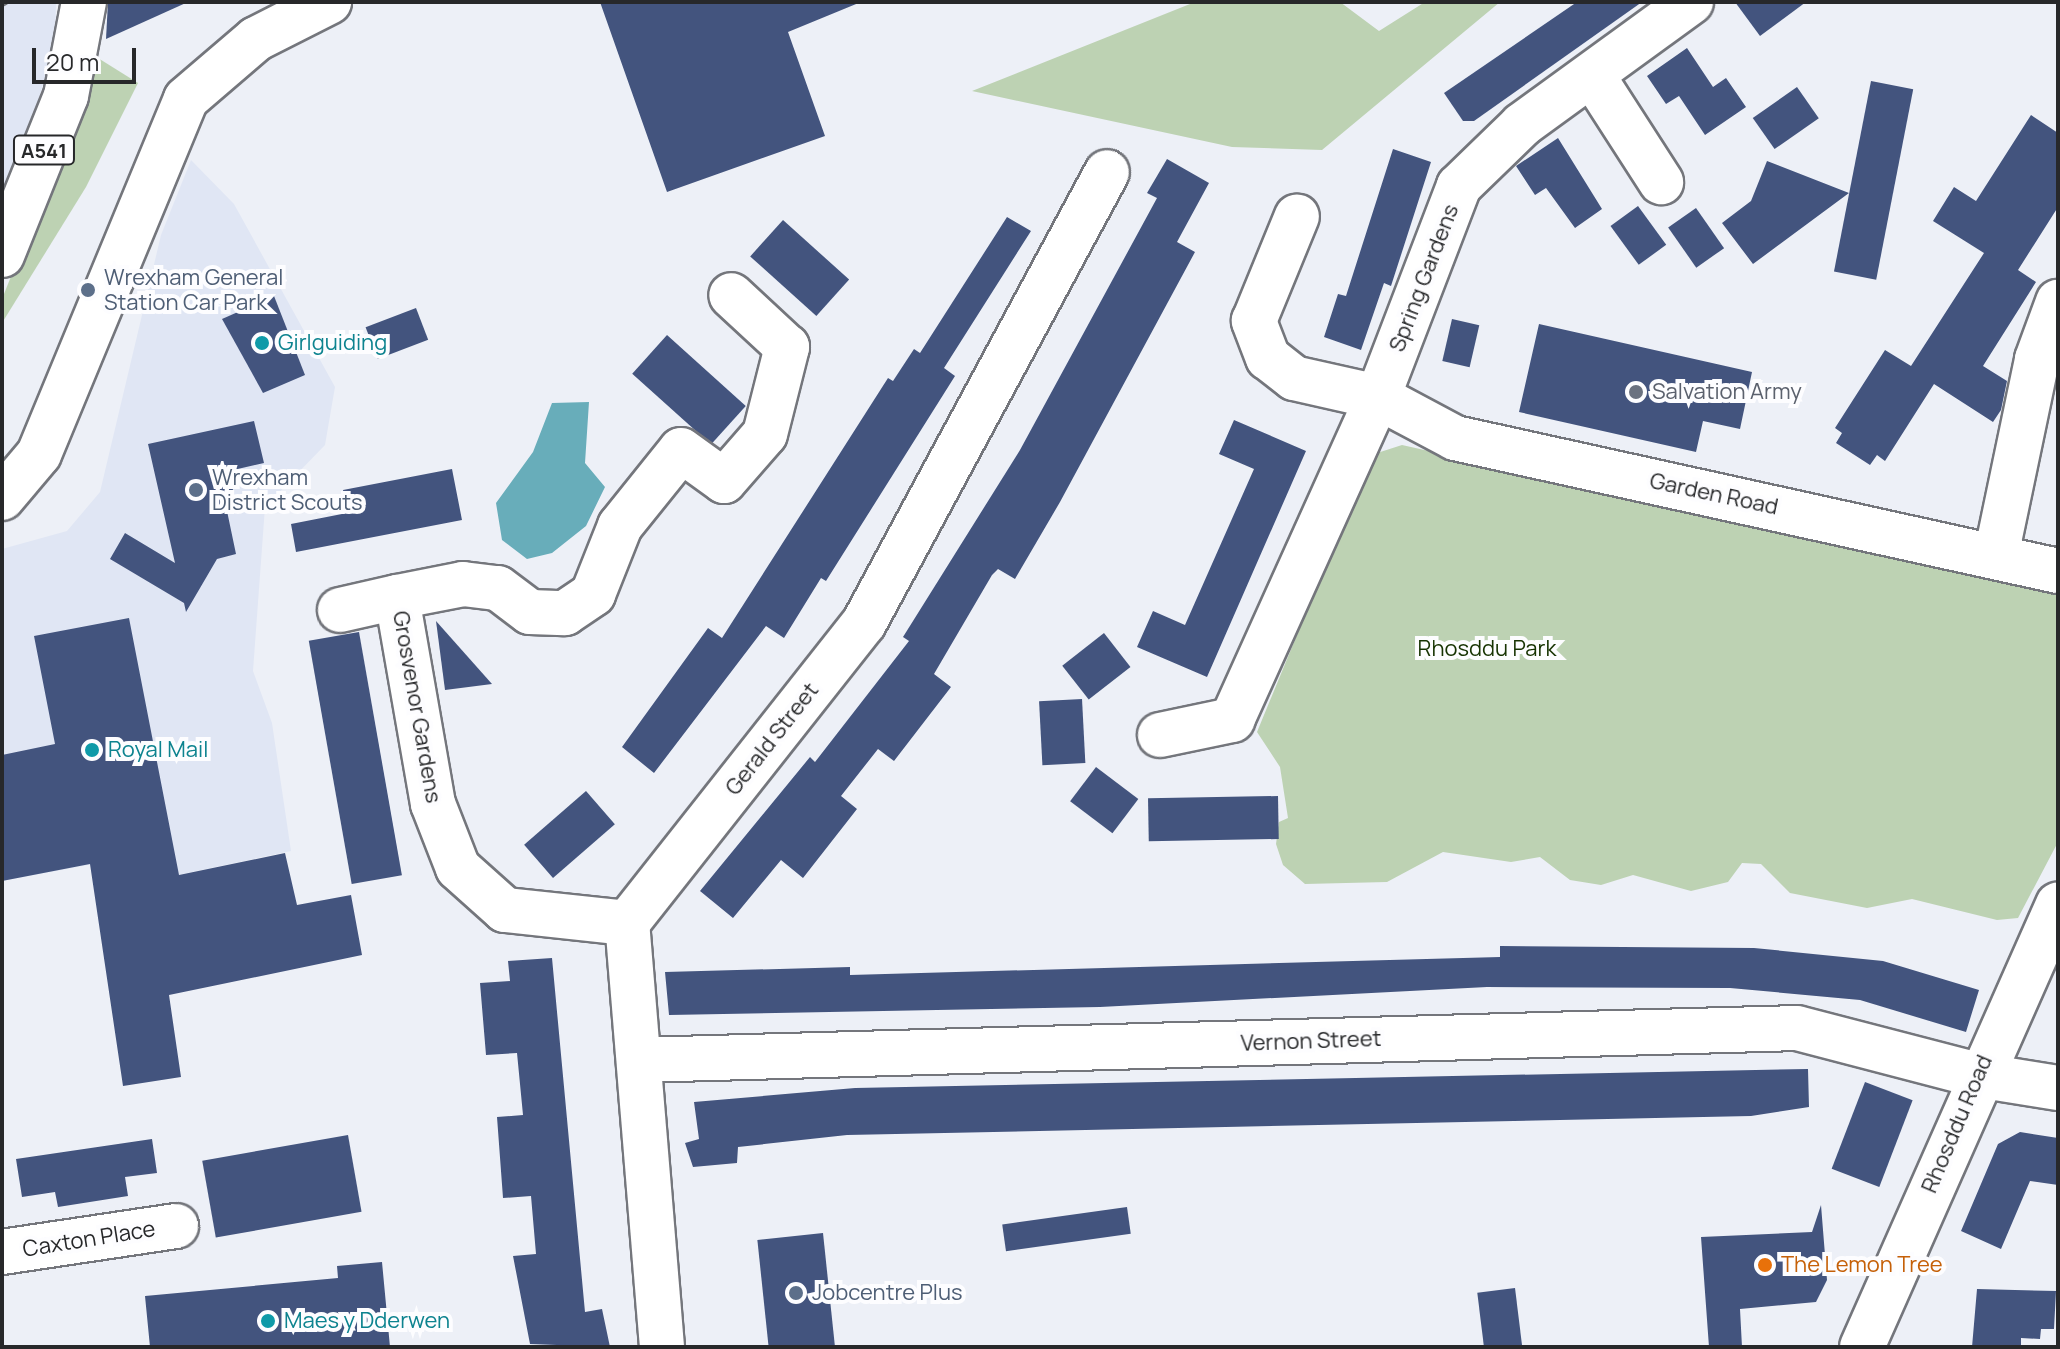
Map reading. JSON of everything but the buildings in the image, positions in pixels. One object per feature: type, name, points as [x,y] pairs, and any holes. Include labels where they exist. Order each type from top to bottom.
[{"type":"street","points":[[2,498],[39,454],[186,99],[256,39],[329,2]]},
{"type":"street","name":"Spring Gardens","points":[[1378,397],[1459,186],[1522,125],[1594,78],[1691,2]]},
{"type":"street","name":"A541","points":[[2,255],[66,96],[81,23]]},
{"type":"street","points":[[1594,78],[1663,180]]},
{"type":"street","name":"Gerald Street","points":[[627,923],[864,623],[1107,172]]},
{"type":"street","name":"Garden Road","points":[[1297,216],[1254,321],[1268,358],[1294,378],[1378,397],[1455,438],[2058,571]]},
{"type":"street","name":"Grosvenor Gardens","points":[[340,610],[463,584],[498,588],[530,612],[565,613],[593,594],[620,526],[681,450],[724,481],[765,434],[787,347],[731,295]]},
{"type":"street","points":[[1996,556],[2048,363],[2058,302]]},
{"type":"street","points":[[1160,735],[1232,720],[1378,397]]},
{"type":"street","name":"Grosvenor Gardens","points":[[397,597],[433,804],[458,868],[505,910],[627,923]]},
{"type":"street","name":"Rhosddu Road","points":[[1862,1347],[1977,1075],[2058,904]]},
{"type":"street","points":[[627,923],[662,1347]]},
{"type":"street","name":"Vernon Street","points":[[639,1060],[1797,1028],[1977,1075],[2058,1088]]},
{"type":"street","name":"Caxton Place","points":[[2,1252],[176,1226]]},
{"type":"shaded area","points":[[2,2],[56,2],[55,45],[40,94],[66,96],[2,255]]},
{"type":"shaded area","points":[[191,160],[234,204],[335,387],[325,445],[265,507],[253,671],[272,723],[291,851],[154,880],[147,854],[2,881],[2,549],[67,531],[100,492],[161,235]]},
{"type":"green space","points":[[1195,2],[1340,2],[1379,31],[1425,2],[1500,2],[1322,150],[1232,147],[972,91]]},
{"type":"green space","points":[[98,58],[138,83],[86,187],[2,323],[2,299]]},
{"type":"green space","name":"Rhosddu Park","points":[[1402,445],[2058,592],[2058,842],[2018,918],[1997,920],[1912,899],[1867,908],[1790,893],[1761,864],[1742,863],[1728,882],[1691,891],[1633,875],[1601,885],[1570,880],[1540,857],[1511,862],[1443,852],[1387,882],[1305,884],[1283,865],[1276,844],[1279,822],[1288,818],[1280,767],[1257,732],[1371,455]]},
{"type":"water","points":[[589,402],[585,463],[605,487],[586,526],[552,553],[527,559],[502,540],[496,503],[533,452],[552,403]]},
{"type":"railway","points":[[2,4],[6,2]]},
{"type":"place","name":"Wrexham General Station Car Park","points":[[88,290]]},
{"type":"place","name":"Girlguiding","points":[[262,343]]},
{"type":"place","name":"Salvation Army","points":[[1636,392]]},
{"type":"place","name":"Wrexham District Scouts","points":[[196,490]]},
{"type":"place","name":"Royal Mail","points":[[92,750]]},
{"type":"place","name":"The Lemon Tree","points":[[1765,1265]]},
{"type":"place","name":"Jobcentre Plus","points":[[796,1293]]},
{"type":"place","name":"Maes y Dderwen","points":[[268,1321]]}]
